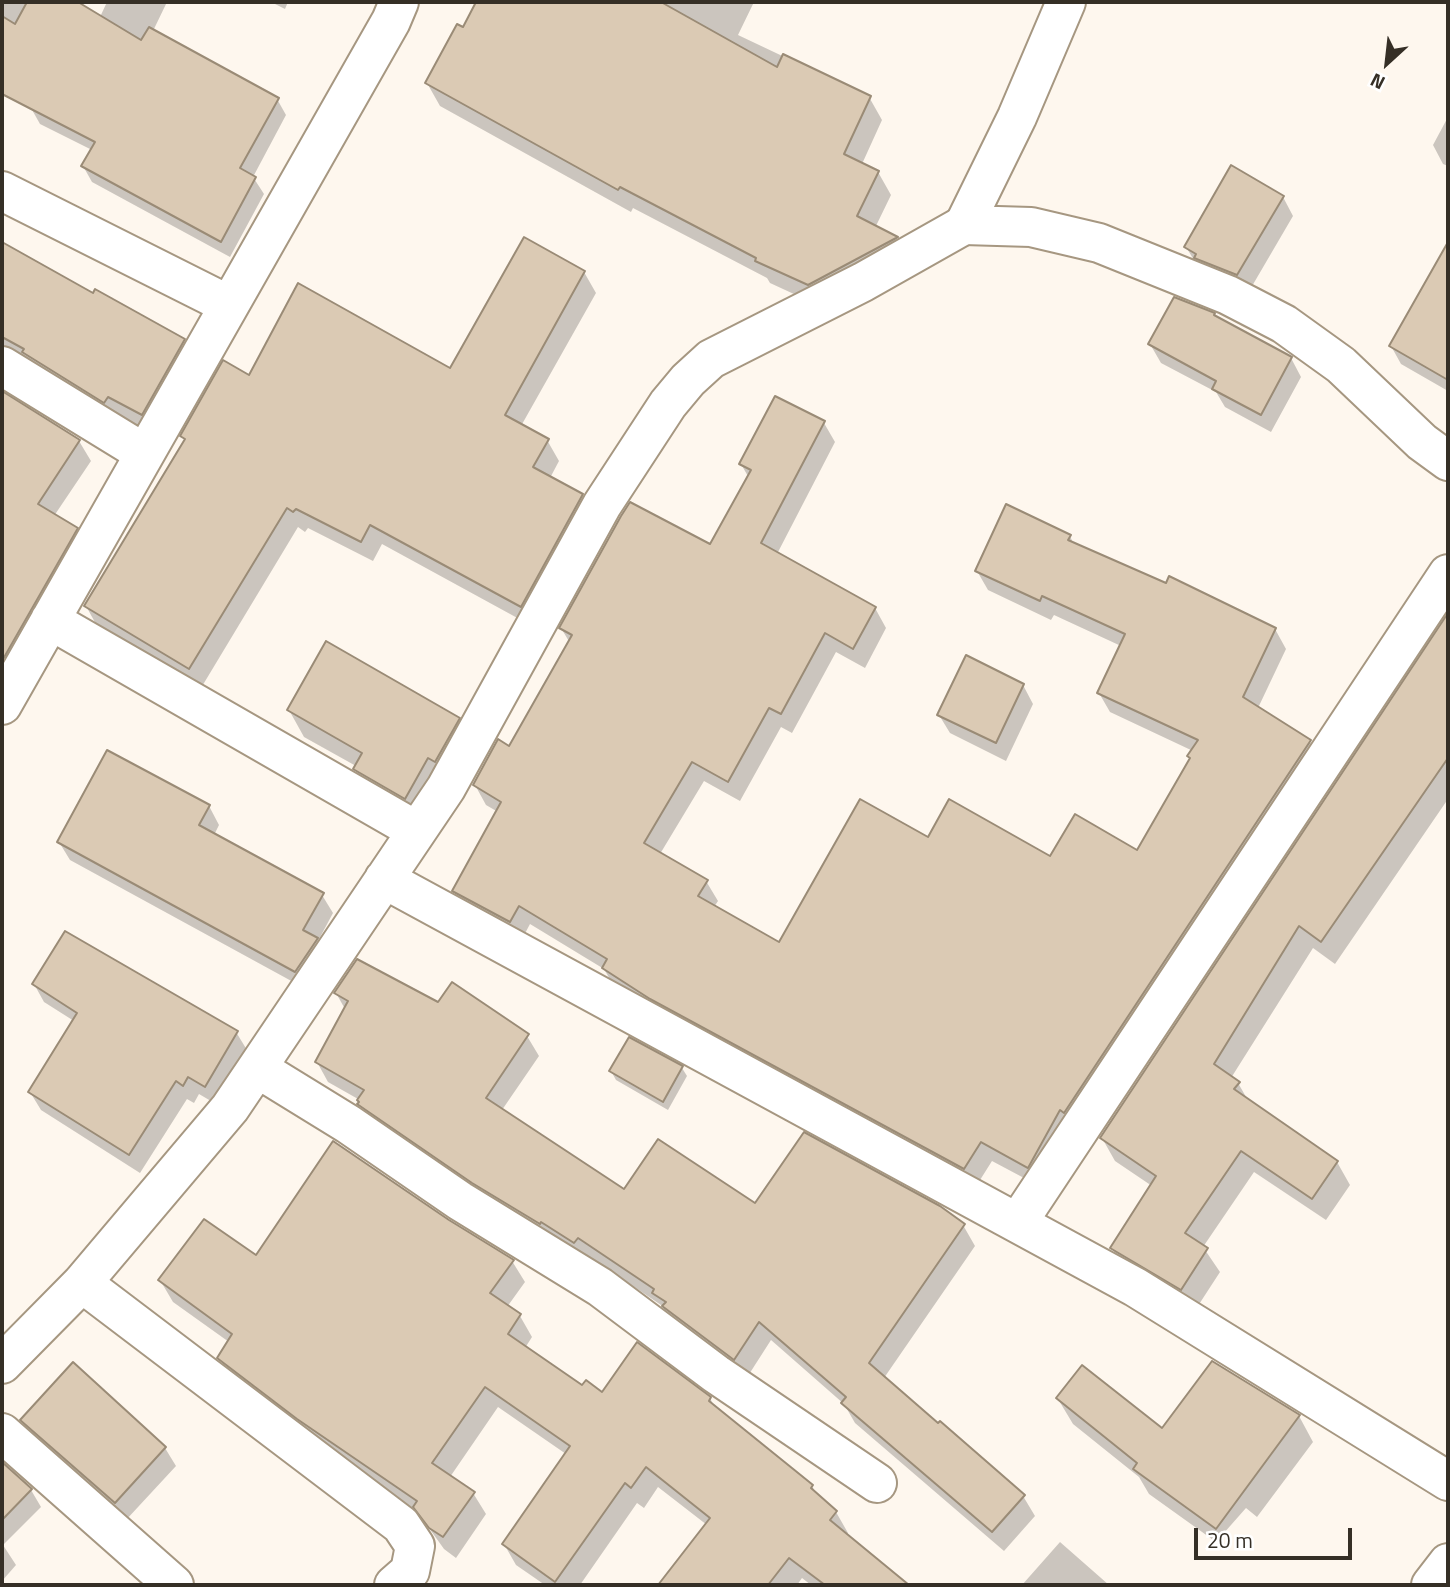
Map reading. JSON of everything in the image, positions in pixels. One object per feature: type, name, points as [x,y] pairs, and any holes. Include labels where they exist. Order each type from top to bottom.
[{"type":"street","points":[[2,705],[391,21],[399,2]]},
{"type":"street","points":[[964,225],[1017,117],[1066,2]]},
{"type":"street","points":[[2,191],[229,305]]},
{"type":"street","points":[[2,1364],[82,1283],[230,1108],[446,789],[602,505],[668,404],[688,380],[711,359],[863,282],[964,225],[1031,228],[1099,243],[1228,295],[1284,324],[1340,365],[1422,442],[1448,461]]},
{"type":"street","points":[[2,366],[145,453]]},
{"type":"street","points":[[1017,1222],[1448,574]]},
{"type":"street","points":[[50,620],[417,831]]},
{"type":"street","points":[[384,879],[1135,1287],[1448,1481]]},
{"type":"street","points":[[257,1068],[348,1124],[460,1201],[600,1287],[716,1374],[877,1483]]},
{"type":"street","points":[[82,1283],[401,1525],[415,1546],[410,1572],[394,1585]]},
{"type":"street","points":[[2,1433],[174,1585]]},
{"type":"street","points":[[1431,1585],[1448,1563]]},
{"type":"building","points":[[27,2],[78,2],[141,40],[149,27],[279,98],[240,168],[256,177],[221,242],[81,166],[95,142],[2,94],[2,16],[15,24]]},
{"type":"building","points":[[476,2],[661,2],[777,67],[783,54],[871,96],[844,154],[879,171],[857,216],[898,237],[808,285],[755,261],[756,258],[620,187],[618,190],[425,83],[457,24],[463,27]]},
{"type":"building","points":[[1231,165],[1284,196],[1237,275],[1194,258],[1196,254],[1184,247]]},
{"type":"building","points":[[524,237],[585,271],[505,415],[549,439],[533,467],[583,494],[521,607],[370,525],[361,542],[296,509],[293,512],[287,508],[189,669],[84,606],[185,439],[180,436],[223,360],[249,375],[298,283],[450,368]]},
{"type":"building","points":[[2,242],[93,293],[95,289],[185,339],[142,415],[108,397],[104,403],[2,337]]},
{"type":"building","points":[[1448,242],[1448,380],[1389,346]]},
{"type":"building","points":[[1174,297],[1215,313],[1214,315],[1292,357],[1261,415],[1212,389],[1216,381],[1148,344]]},
{"type":"building","points":[[2,391],[80,440],[38,504],[78,528],[2,661]]},
{"type":"building","points":[[775,396],[825,421],[761,543],[876,607],[853,649],[825,633],[781,714],[769,708],[728,782],[692,762],[644,843],[708,880],[698,896],[779,942],[860,799],[928,837],[949,799],[1050,856],[1075,814],[1137,850],[1190,758],[1187,756],[1198,740],[1097,693],[1125,634],[1042,596],[1040,601],[975,571],[1006,504],[1071,535],[1068,540],[1166,583],[1169,576],[1276,628],[1243,697],[1311,740],[1064,1113],[1060,1110],[1028,1168],[981,1142],[964,1169],[650,999],[602,968],[607,959],[519,906],[510,922],[452,891],[501,802],[473,785],[498,739],[509,746],[572,635],[559,628],[630,502],[710,544],[751,470],[739,464]]},
{"type":"building","points":[[1448,613],[1448,758],[1321,942],[1299,926],[1214,1064],[1240,1082],[1234,1089],[1338,1161],[1312,1199],[1241,1151],[1185,1233],[1208,1248],[1181,1290],[1110,1248],[1156,1176],[1100,1138]]},
{"type":"building","points":[[326,641],[460,718],[435,762],[428,758],[405,799],[353,769],[362,753],[287,710]]},
{"type":"building","points":[[966,655],[1024,684],[996,743],[937,715]]},
{"type":"building","points":[[107,750],[210,805],[199,825],[324,893],[303,930],[318,938],[295,972],[57,842]]},
{"type":"building","points":[[65,931],[238,1031],[205,1087],[188,1077],[183,1086],[176,1081],[129,1155],[28,1092],[77,1013],[32,984]]},
{"type":"building","points":[[357,959],[438,1002],[452,982],[529,1034],[486,1098],[624,1189],[658,1139],[755,1203],[804,1132],[940,1206],[965,1224],[869,1363],[1025,1495],[992,1532],[841,1403],[846,1397],[759,1322],[734,1360],[662,1306],[666,1302],[652,1293],[654,1289],[578,1238],[574,1243],[472,1183],[357,1104],[364,1090],[315,1062],[348,1001],[334,993]]},
{"type":"building","points":[[629,1037],[683,1066],[663,1102],[609,1071]]},
{"type":"building","points":[[333,1141],[449,1220],[514,1260],[490,1293],[521,1314],[508,1334],[582,1385],[586,1380],[602,1392],[637,1342],[711,1397],[709,1401],[813,1485],[811,1488],[837,1511],[830,1520],[909,1585],[825,1585],[789,1558],[768,1585],[658,1585],[710,1518],[646,1467],[631,1488],[625,1483],[555,1582],[502,1544],[570,1446],[485,1387],[432,1463],[475,1492],[443,1537],[429,1528],[413,1507],[417,1501],[297,1419],[217,1358],[232,1334],[158,1280],[204,1219],[256,1255]]},
{"type":"building","points":[[1212,1361],[1300,1415],[1216,1529],[1133,1469],[1137,1463],[1056,1398],[1082,1365],[1162,1428]]},
{"type":"building","points":[[73,1362],[166,1447],[115,1503],[20,1420]]},
{"type":"building","points":[[2,1462],[32,1489],[2,1520]]}]
